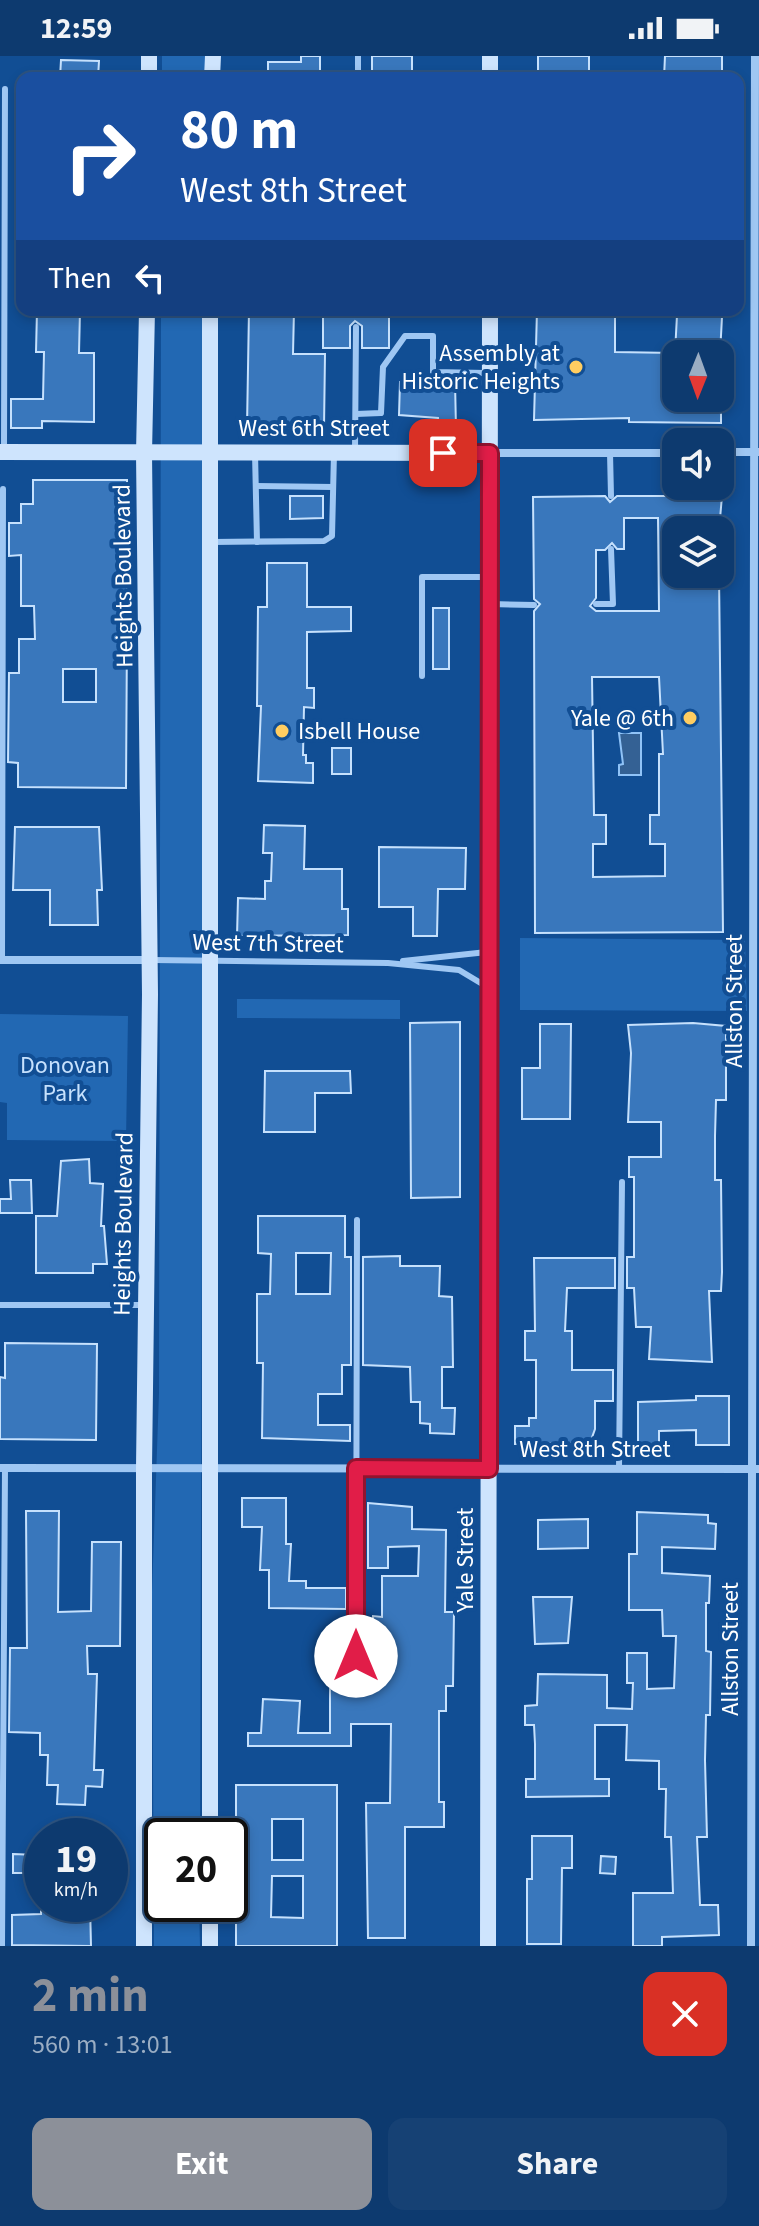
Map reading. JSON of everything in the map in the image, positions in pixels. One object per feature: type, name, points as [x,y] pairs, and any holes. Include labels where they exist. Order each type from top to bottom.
[{"type":"main road","name":"Heights Boulevard","points":[[144,1946],[144,1468],[149,960],[149,605],[144,453],[147,316]]},
{"type":"main road","points":[[210,316],[213,452],[210,1818]]},
{"type":"main road","name":"Yale Street","points":[[488,1946],[490,316]]},
{"type":"main road","name":"West 6th Street","points":[[2,452],[490,453]]},
{"type":"main road","points":[[210,1922],[210,1946]]},
{"type":"street","name":"Allston Street","points":[[751,1946],[755,56]]},
{"type":"street","points":[[734,452],[756,452]]},
{"type":"street","name":"West 6th Street","points":[[490,453],[662,453]]},
{"type":"street","points":[[1,960],[149,960]]},
{"type":"street","name":"West 8th Street","points":[[2,1468],[754,1469]]},
{"type":"lane","points":[[2,452],[5,89]]},
{"type":"lane","points":[[355,452],[356,327]]},
{"type":"lane","points":[[356,414],[381,413],[383,367],[405,336],[433,336],[433,372],[490,373]]},
{"type":"lane","points":[[255,452],[257,542]]},
{"type":"lane","points":[[212,542],[324,541],[332,536],[334,452]]},
{"type":"lane","points":[[610,453],[611,496]]},
{"type":"lane","points":[[256,486],[333,487]]},
{"type":"lane","points":[[1,960],[3,489]]},
{"type":"lane","points":[[596,604],[613,604],[611,549]]},
{"type":"lane","points":[[422,676],[422,577],[490,577]]},
{"type":"lane","points":[[490,604],[534,605]]},
{"type":"lane","name":"West 7th Street","points":[[388,963],[489,952]]},
{"type":"lane","name":"West 7th Street","points":[[149,960],[388,963],[459,970],[478,979],[490,990]]},
{"type":"lane","points":[[619,1469],[622,1182]]},
{"type":"lane","points":[[356,1656],[357,1220]]},
{"type":"lane","points":[[0,1305],[145,1305]]},
{"type":"lane","points":[[2,1468],[2,1946]]},
{"type":"green space","points":[[162,56],[205,56],[205,72],[162,72]]},
{"type":"green space","points":[[161,316],[205,316],[200,1818],[153,1818],[152,1592],[159,1393]]},
{"type":"green space","points":[[520,938],[745,940],[747,1011],[520,1010]]},
{"type":"green space","points":[[237,999],[400,1000],[400,1019],[237,1018]]},
{"type":"green space","name":"Donovan Park","points":[[0,1014],[128,1016],[126,1141],[7,1140],[7,1103],[0,1102]]},
{"type":"green space","points":[[154,1922],[199,1922],[200,1946],[154,1946]]},
{"type":"shaded area","points":[[619,733],[641,733],[641,775],[619,775],[619,765],[623,764]]},
{"type":"building","points":[[301,56],[320,56],[320,72],[268,72],[268,62],[301,62]]},
{"type":"building","points":[[372,56],[412,56],[412,72],[372,72]]},
{"type":"building","points":[[538,56],[589,56],[589,72],[538,72]]},
{"type":"building","points":[[665,56],[722,56],[722,72],[664,72]]},
{"type":"building","points":[[61,60],[99,61],[98,72],[60,72]]},
{"type":"building","points":[[37,316],[80,316],[79,353],[94,353],[94,422],[42,421],[42,428],[11,428],[11,399],[43,399],[44,352],[36,352]]},
{"type":"building","points":[[249,316],[294,316],[293,354],[325,354],[324,428],[247,427]]},
{"type":"building","points":[[323,316],[389,316],[389,348],[362,348],[362,326],[355,321],[350,326],[350,348],[323,348]]},
{"type":"building","name":"Assembly at Historic Heights","points":[[537,316],[615,316],[615,352],[662,353],[662,412],[721,412],[721,423],[629,422],[629,418],[534,420]]},
{"type":"building","name":"Assembly at Historic Heights","points":[[677,316],[722,317],[721,340],[676,340]]},
{"type":"building","points":[[455,381],[456,429],[439,429],[438,418],[399,415],[400,382]]},
{"type":"building","points":[[33,480],[127,480],[127,595],[122,595],[122,630],[127,630],[126,788],[18,787],[18,763],[8,762],[9,673],[19,673],[19,639],[35,639],[34,606],[21,606],[21,555],[9,556],[9,523],[21,523],[21,504],[33,504]],"holes":[[[63,669],[96,669],[96,702],[63,702]]]},
{"type":"building","points":[[290,496],[323,496],[323,518],[290,519]]},
{"type":"building","name":"Yale @ 6th","points":[[605,496],[610,502],[617,496],[722,500],[720,516],[662,516],[662,588],[719,588],[723,932],[535,933],[534,611],[540,604],[534,599],[533,497]],"holes":[[[624,518],[658,518],[659,611],[596,611],[590,606],[596,598],[596,550],[605,550],[612,543],[617,549],[624,549]],[[592,677],[659,677],[663,754],[659,754],[659,815],[650,815],[650,844],[665,844],[665,876],[593,877],[593,844],[606,844],[606,815],[594,815]]]},
{"type":"building","points":[[267,563],[307,563],[307,607],[351,607],[351,631],[307,632],[307,688],[314,688],[314,708],[304,707],[303,755],[306,755],[306,763],[313,763],[313,783],[258,781],[261,706],[257,706],[258,607],[267,607]]},
{"type":"building","points":[[433,608],[449,608],[449,669],[433,669]]},
{"type":"building","points":[[332,748],[351,748],[351,774],[332,774]]},
{"type":"building","points":[[264,825],[305,826],[304,869],[342,869],[342,909],[348,909],[348,935],[237,936],[238,898],[265,899],[265,881],[271,881],[272,853],[263,853]]},
{"type":"building","points":[[15,827],[99,827],[102,890],[97,890],[98,925],[50,925],[50,890],[13,890]]},
{"type":"building","points":[[379,847],[466,848],[465,889],[438,889],[437,936],[413,936],[413,907],[379,907]]},
{"type":"building","points":[[460,1022],[460,1197],[411,1198],[410,1023]]},
{"type":"building","points":[[693,1023],[726,1026],[726,1100],[716,1100],[715,1180],[721,1180],[722,1272],[721,1291],[709,1291],[712,1362],[649,1359],[651,1327],[636,1327],[634,1288],[627,1288],[627,1257],[634,1257],[634,1177],[629,1177],[629,1157],[661,1157],[661,1122],[628,1122],[631,1053],[628,1025]]},
{"type":"building","points":[[540,1024],[571,1024],[570,1119],[522,1119],[522,1068],[540,1068]]},
{"type":"building","points":[[265,1071],[350,1071],[351,1093],[315,1093],[315,1132],[264,1132]]},
{"type":"building","points":[[89,1159],[90,1183],[103,1184],[101,1226],[104,1226],[107,1264],[93,1264],[93,1273],[36,1273],[36,1216],[57,1216],[61,1161]]},
{"type":"building","points":[[10,1180],[31,1180],[32,1213],[0,1213],[0,1199],[11,1199]]},
{"type":"building","points":[[258,1216],[345,1216],[345,1257],[351,1257],[351,1365],[342,1365],[342,1394],[318,1394],[318,1425],[350,1425],[350,1441],[262,1438],[263,1363],[257,1363],[257,1294],[270,1294],[271,1254],[258,1253]],"holes":[[[296,1253],[331,1253],[330,1294],[296,1294]]]},
{"type":"building","points":[[400,1256],[400,1266],[440,1266],[439,1296],[452,1297],[453,1367],[442,1367],[442,1408],[455,1408],[454,1434],[430,1433],[430,1424],[420,1423],[420,1402],[411,1402],[410,1367],[363,1365],[363,1257]]},
{"type":"building","points":[[534,1258],[615,1258],[615,1288],[567,1288],[565,1331],[572,1331],[572,1370],[613,1370],[613,1401],[595,1401],[595,1429],[590,1443],[515,1444],[515,1426],[529,1426],[529,1418],[536,1418],[536,1360],[525,1360],[525,1331],[535,1331]]},
{"type":"building","points":[[5,1343],[97,1344],[96,1440],[0,1439],[0,1377],[5,1378]]},
{"type":"building","points":[[696,1396],[729,1396],[729,1445],[696,1445],[696,1430],[659,1431],[659,1444],[638,1444],[638,1402],[696,1400]]},
{"type":"building","points":[[242,1498],[286,1498],[286,1544],[291,1544],[289,1581],[306,1581],[306,1588],[346,1588],[346,1609],[269,1608],[269,1570],[260,1570],[262,1527],[242,1527]]},
{"type":"building","points":[[368,1503],[412,1507],[412,1529],[446,1530],[445,1612],[454,1612],[453,1686],[446,1686],[446,1711],[439,1711],[439,1802],[444,1802],[444,1827],[405,1827],[405,1938],[368,1938],[366,1803],[390,1803],[391,1724],[351,1724],[351,1746],[248,1746],[248,1733],[261,1733],[263,1699],[300,1701],[298,1733],[330,1733],[330,1689],[373,1689],[373,1616],[382,1617],[382,1576],[418,1576],[419,1546],[388,1547],[388,1568],[368,1568]]},
{"type":"building","points":[[26,1511],[59,1511],[58,1612],[91,1611],[92,1542],[121,1542],[120,1646],[87,1646],[88,1674],[97,1674],[94,1770],[103,1770],[102,1787],[86,1786],[85,1805],[57,1804],[58,1785],[47,1785],[48,1755],[40,1755],[40,1733],[9,1732],[10,1648],[27,1648]]},
{"type":"building","points":[[637,1512],[708,1515],[708,1523],[716,1524],[715,1549],[662,1547],[662,1573],[710,1576],[709,1603],[706,1603],[706,1651],[711,1652],[710,1715],[706,1715],[705,1760],[707,1837],[697,1837],[700,1905],[718,1905],[719,1935],[662,1937],[662,1946],[633,1946],[633,1893],[673,1893],[671,1837],[665,1837],[666,1789],[659,1789],[659,1761],[626,1760],[627,1725],[595,1725],[595,1779],[609,1779],[609,1796],[526,1797],[526,1779],[535,1779],[535,1744],[534,1725],[525,1725],[525,1706],[537,1705],[538,1674],[607,1675],[607,1708],[632,1709],[633,1683],[627,1683],[627,1653],[647,1653],[647,1689],[674,1688],[676,1636],[663,1636],[662,1610],[629,1610],[629,1554],[637,1554]]},
{"type":"building","points":[[588,1519],[588,1548],[538,1549],[538,1520]]},
{"type":"building","points":[[533,1597],[572,1597],[568,1643],[535,1644]]},
{"type":"building","points":[[236,1785],[337,1785],[337,1946],[236,1946],[236,1922],[248,1922],[248,1818],[236,1818]],"holes":[[[272,1819],[303,1819],[303,1860],[272,1860]],[[272,1876],[303,1876],[303,1918],[271,1917]]]},
{"type":"building","points":[[532,1836],[572,1836],[572,1868],[562,1868],[561,1944],[527,1944],[527,1879],[532,1879]]},
{"type":"building","points":[[13,1854],[24,1854],[24,1873],[13,1873]]},
{"type":"building","points":[[601,1856],[616,1857],[615,1874],[600,1873]]},
{"type":"building","points":[[12,1915],[24,1915],[24,1922],[90,1922],[91,1946],[12,1945]]},
{"type":"place","name":"Assembly at Historic Heights","points":[[576,367]]},
{"type":"place","name":"Yale @ 6th","points":[[690,718]]},
{"type":"place","name":"Isbell House","points":[[282,731]]},
{"type":"route","points":[[356,1656],[356,1468],[489,1469],[490,453],[443,453]]}]
